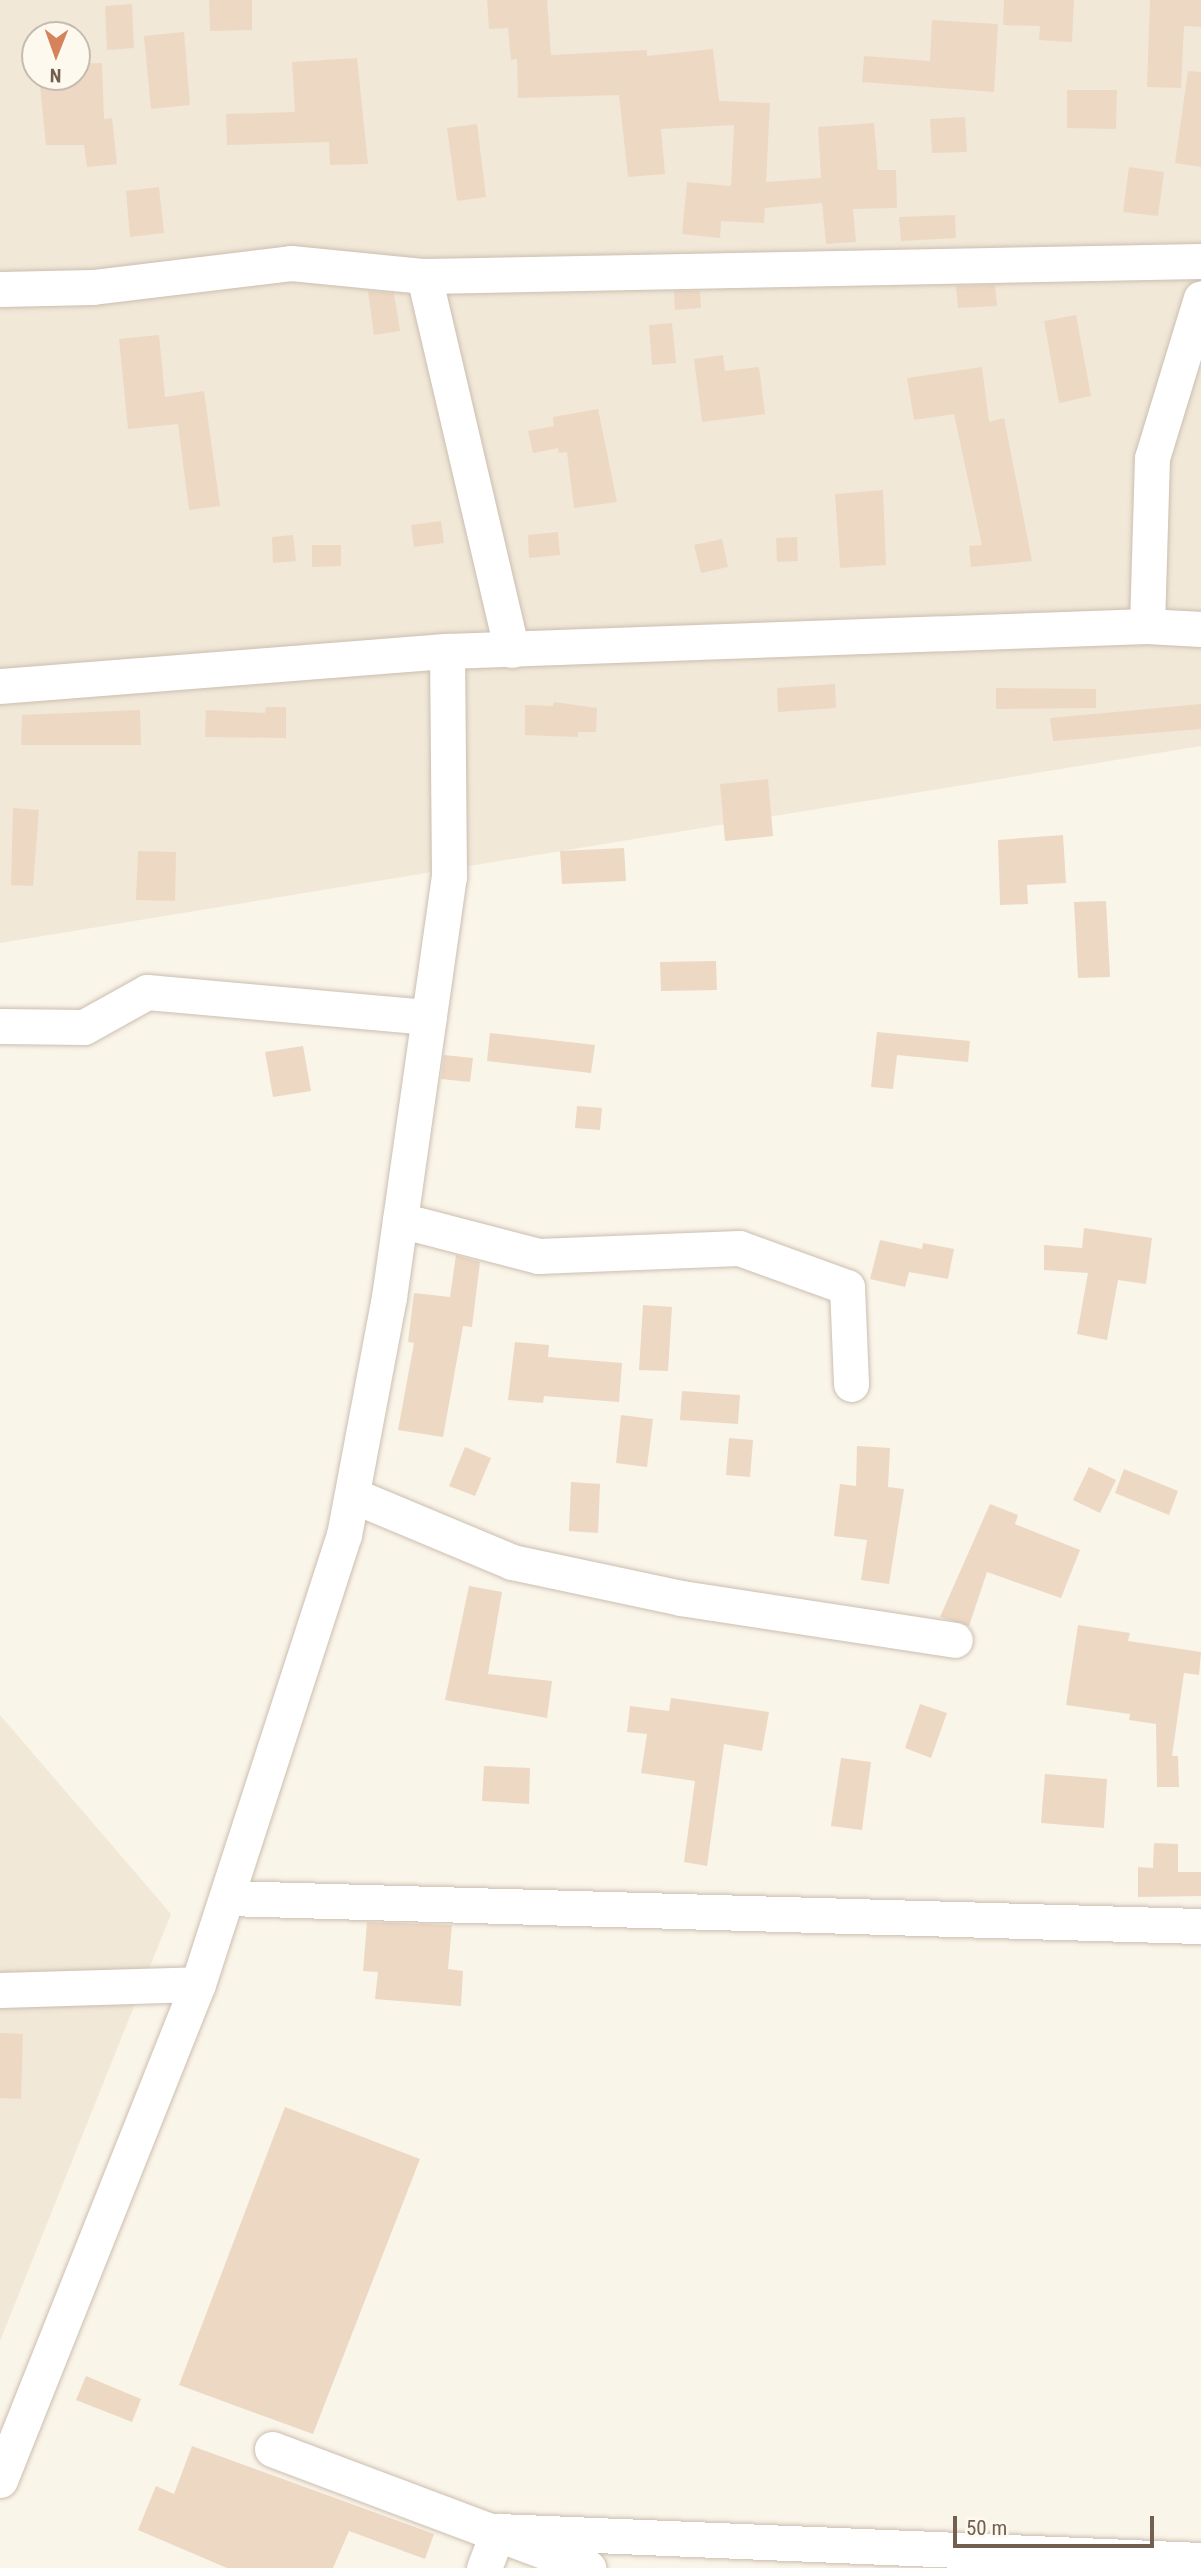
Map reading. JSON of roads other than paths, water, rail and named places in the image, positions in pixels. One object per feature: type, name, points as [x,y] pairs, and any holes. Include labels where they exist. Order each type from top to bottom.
[{"type":"street","points":[[0,289],[93,287],[291,263],[424,276],[1201,261]]},
{"type":"street","points":[[424,276],[512,650]]},
{"type":"street","points":[[1147,626],[1152,458],[1201,298]]},
{"type":"street","points":[[0,686],[447,651],[1147,626],[1201,629]]},
{"type":"street","points":[[0,2480],[198,1984],[344,1535],[400,1220],[449,877],[447,651]]},
{"type":"street","points":[[0,1026],[84,1027],[147,992],[429,1017]]},
{"type":"street","points":[[400,1220],[538,1256],[740,1248],[847,1287],[851,1384]]},
{"type":"street","points":[[352,1495],[512,1562],[681,1598],[955,1640]]},
{"type":"street","points":[[227,1898],[1201,1926]]},
{"type":"street","points":[[0,1990],[198,1984]]},
{"type":"street","points":[[272,2449],[498,2531],[588,2568]]},
{"type":"street","points":[[498,2531],[1201,2560]]},
{"type":"street","points":[[484,2568],[498,2531]]}]
